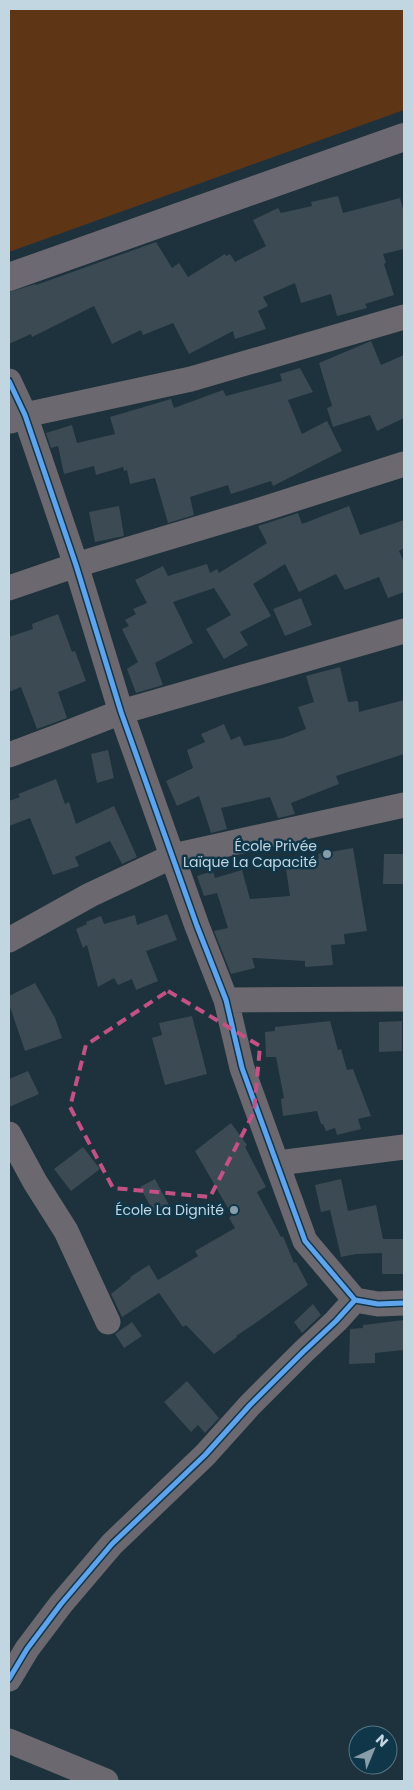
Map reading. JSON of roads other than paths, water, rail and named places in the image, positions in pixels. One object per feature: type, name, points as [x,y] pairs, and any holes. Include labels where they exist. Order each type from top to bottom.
[{"type":"main road","points":[[9,277],[404,137]]},
{"type":"street","points":[[17,418],[191,379],[404,318]]},
{"type":"street","points":[[9,381],[17,418],[76,565],[121,712],[197,926],[226,1000],[242,1068],[305,1241],[355,1300],[378,1304],[404,1303]]},
{"type":"street","points":[[9,588],[76,565],[260,510],[404,464]]},
{"type":"street","points":[[9,754],[57,738],[121,712],[404,632]]},
{"type":"street","points":[[9,940],[90,895],[173,856],[404,805]]},
{"type":"street","points":[[226,1000],[404,999]]},
{"type":"street","points":[[9,1134],[66,1230],[108,1322]]},
{"type":"street","points":[[278,1163],[404,1147]]},
{"type":"street","points":[[9,1679],[27,1649],[61,1604],[112,1544],[205,1455],[250,1405],[336,1322],[355,1300]]},
{"type":"street","points":[[9,1742],[106,1781]]},
{"type":"place","name":"École Privée Laïque La Capacité","points":[[327,854]]},
{"type":"place","name":"École La Dignité","points":[[234,1210]]}]
